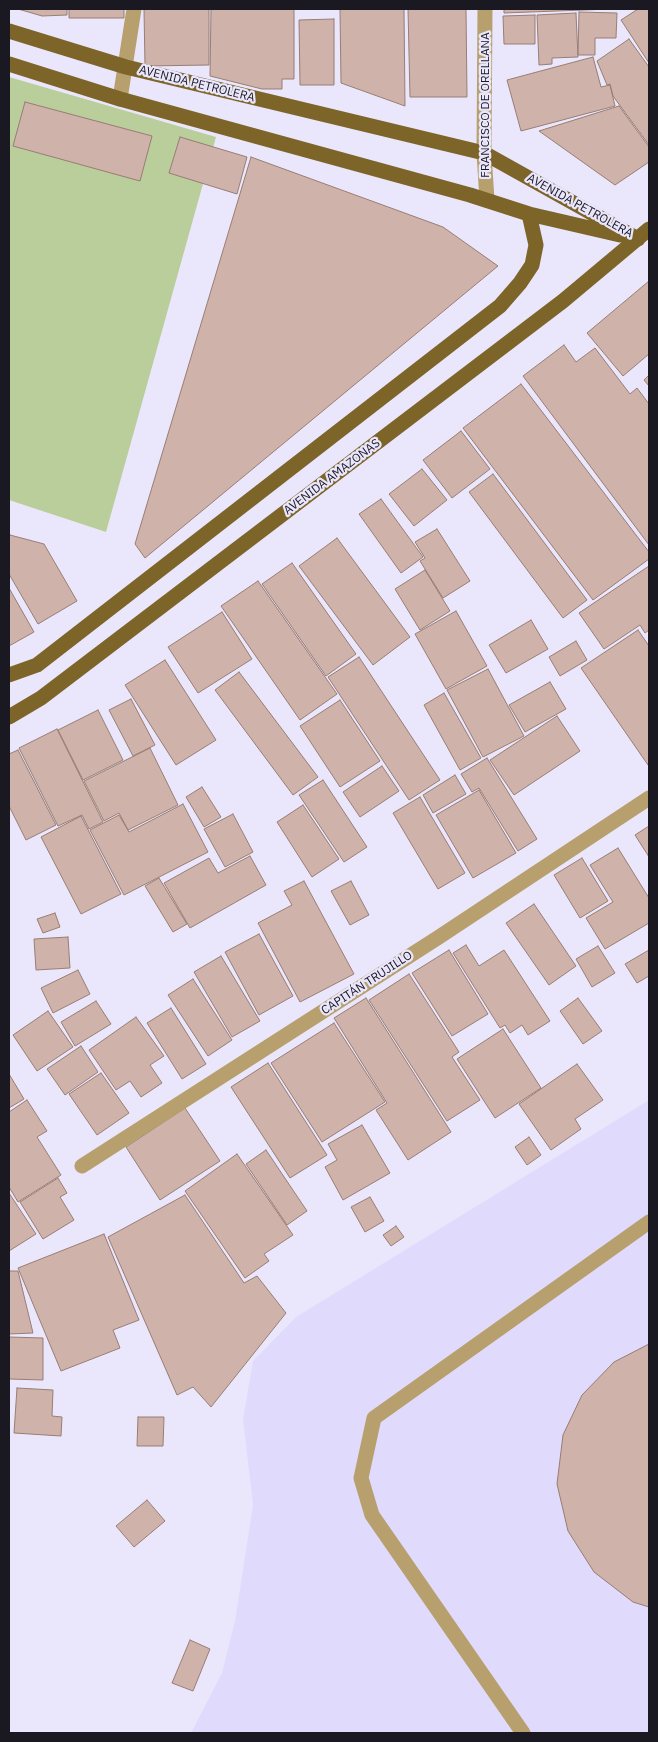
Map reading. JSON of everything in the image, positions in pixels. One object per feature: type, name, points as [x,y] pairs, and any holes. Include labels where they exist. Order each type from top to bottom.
[{"type":"main road","name":"AVENIDA PETROLERA","points":[[9,30],[126,67],[484,154],[644,234]]},
{"type":"main road","name":"AVENIDA PETROLERA","points":[[9,64],[120,99],[487,200],[529,214],[644,234]]},
{"type":"main road","points":[[9,675],[37,664],[500,306],[520,283],[532,265],[536,245],[529,214]]},
{"type":"main road","name":"AVENIDA AMAZONAS","points":[[9,717],[41,698],[81,668],[563,301],[644,234]]},
{"type":"street","points":[[120,99],[134,9]]},
{"type":"street","name":"FRANCISCO DE ORELLANA","points":[[485,9],[484,154],[487,200]]},
{"type":"street","name":"CAPITÁN TRUJILLO","points":[[82,1166],[439,937],[649,798]]},
{"type":"street","points":[[522,1733],[372,1516],[361,1478],[374,1418],[649,1222]]},
{"type":"shaded area","points":[[649,1100],[649,1733],[191,1733],[222,1673],[235,1621],[253,1505],[243,1419],[253,1361],[296,1317]]},
{"type":"green space","points":[[9,77],[216,137],[106,532],[9,500]]},
{"type":"building","points":[[18,9],[67,9],[67,15],[42,16]]},
{"type":"building","points":[[69,9],[124,9],[124,18],[69,18]]},
{"type":"building","points":[[144,9],[209,9],[209,65],[145,66]]},
{"type":"building","points":[[211,9],[294,9],[294,79],[282,79],[282,89],[262,89],[210,76]]},
{"type":"building","points":[[340,9],[404,9],[405,106],[341,83]]},
{"type":"building","points":[[408,9],[466,9],[467,97],[410,97]]},
{"type":"building","points":[[504,9],[610,9],[504,13]]},
{"type":"building","points":[[638,9],[649,9],[649,63],[621,20]]},
{"type":"building","points":[[579,12],[617,13],[616,38],[595,38],[595,55],[578,55]]},
{"type":"building","points":[[576,13],[578,57],[552,58],[552,64],[539,65],[537,15]]},
{"type":"building","points":[[535,15],[535,44],[504,44],[503,16]]},
{"type":"building","points":[[334,19],[334,85],[300,85],[299,20]]},
{"type":"building","points":[[629,39],[649,67],[649,145],[613,96],[610,84],[607,85],[597,61]]},
{"type":"building","points":[[593,57],[601,87],[610,85],[615,106],[521,131],[507,80]]},
{"type":"building","points":[[25,102],[152,136],[140,181],[13,146]]},
{"type":"building","points":[[619,106],[649,147],[649,162],[615,185],[539,131]]},
{"type":"building","points":[[180,137],[247,157],[237,194],[169,173]]},
{"type":"building","points":[[251,157],[443,227],[498,266],[145,558],[135,544]]},
{"type":"building","points":[[649,281],[649,354],[623,376],[587,333]]},
{"type":"building","points":[[564,345],[576,362],[595,348],[630,394],[637,388],[649,404],[649,545],[523,376]]},
{"type":"building","points":[[649,375],[649,386],[644,380]]},
{"type":"building","points":[[521,384],[649,552],[649,559],[593,600],[463,428]]},
{"type":"building","points":[[461,431],[490,469],[452,498],[423,460]]},
{"type":"building","points":[[422,469],[447,500],[414,526],[389,494]]},
{"type":"building","points":[[493,474],[587,600],[563,618],[469,492]]},
{"type":"building","points":[[381,499],[423,557],[401,573],[359,514]]},
{"type":"building","points":[[437,529],[470,581],[443,598],[420,561],[425,558],[415,542]]},
{"type":"building","points":[[10,535],[44,544],[77,601],[38,624],[9,574]]},
{"type":"building","points":[[337,538],[410,637],[373,665],[299,566]]},
{"type":"building","points":[[292,563],[356,654],[326,676],[262,584]]},
{"type":"building","points":[[649,566],[649,630],[645,633],[640,625],[604,649],[579,613]]},
{"type":"building","points":[[425,570],[450,611],[420,630],[395,589]]},
{"type":"building","points":[[258,581],[337,694],[300,720],[221,606]]},
{"type":"building","points":[[9,588],[34,632],[9,646]]},
{"type":"building","points":[[456,611],[487,666],[446,689],[415,634]]},
{"type":"building","points":[[222,612],[252,659],[198,693],[168,647]]},
{"type":"building","points":[[531,620],[548,649],[506,673],[489,645]]},
{"type":"building","points":[[638,630],[649,646],[648,765],[581,668]]},
{"type":"building","points":[[576,641],[587,660],[560,676],[549,657]]},
{"type":"building","points":[[359,657],[440,780],[409,800],[328,677]]},
{"type":"building","points":[[165,660],[216,740],[176,765],[125,685]]},
{"type":"building","points":[[488,669],[524,736],[483,757],[447,690]]},
{"type":"building","points":[[239,672],[318,777],[293,795],[215,690]]},
{"type":"building","points":[[550,682],[566,709],[525,732],[509,705]]},
{"type":"building","points":[[444,693],[481,758],[460,770],[424,705]]},
{"type":"building","points":[[131,699],[155,745],[133,756],[109,710]]},
{"type":"building","points":[[340,700],[380,761],[340,787],[300,726]]},
{"type":"building","points":[[98,710],[123,760],[83,780],[58,730]]},
{"type":"building","points":[[557,716],[580,751],[514,795],[490,760]]},
{"type":"building","points":[[57,729],[103,822],[89,829],[82,815],[58,826],[19,748]]},
{"type":"building","points":[[150,748],[178,805],[128,830],[119,813],[104,821],[84,781]]},
{"type":"building","points":[[18,750],[56,825],[26,840],[9,806],[9,754]]},
{"type":"building","points":[[487,758],[537,839],[518,851],[479,788],[472,792],[461,774]]},
{"type":"building","points":[[382,766],[399,791],[360,817],[343,792]]},
{"type":"building","points":[[455,775],[466,794],[433,813],[423,795]]},
{"type":"building","points":[[323,780],[367,847],[344,862],[299,795]]},
{"type":"building","points":[[202,787],[221,817],[204,827],[186,797]]},
{"type":"building","points":[[479,790],[516,853],[473,878],[436,815]]},
{"type":"building","points":[[420,797],[465,873],[438,889],[393,813]]},
{"type":"building","points":[[183,804],[208,852],[124,895],[90,830],[119,815],[129,832]]},
{"type":"building","points":[[303,805],[339,859],[312,877],[277,822]]},
{"type":"building","points":[[233,814],[253,852],[225,867],[204,829]]},
{"type":"building","points":[[81,816],[121,894],[81,914],[41,837]]},
{"type":"building","points":[[649,826],[649,857],[635,835]]},
{"type":"building","points":[[618,848],[649,898],[649,923],[605,949],[586,918],[613,902],[590,865]]},
{"type":"building","points":[[250,856],[266,885],[190,928],[164,883],[209,858],[218,873]]},
{"type":"building","points":[[582,858],[608,901],[580,918],[554,875]]},
{"type":"building","points":[[159,878],[187,924],[173,932],[145,886]]},
{"type":"building","points":[[304,881],[354,974],[300,1002],[258,923],[292,905],[284,891]]},
{"type":"building","points":[[351,881],[369,915],[350,925],[331,891]]},
{"type":"building","points":[[534,904],[576,966],[549,985],[506,923]]},
{"type":"building","points":[[55,913],[60,927],[43,933],[37,919]]},
{"type":"building","points":[[259,934],[293,996],[259,1015],[225,952]]},
{"type":"building","points":[[68,937],[70,968],[36,970],[34,939]]},
{"type":"building","points":[[466,945],[479,966],[504,950],[550,1021],[528,1035],[522,1025],[510,1033],[505,1025],[500,1028],[453,953]]},
{"type":"building","points":[[598,946],[615,973],[592,987],[576,959]]},
{"type":"building","points":[[449,950],[488,1014],[452,1036],[412,973]]},
{"type":"building","points":[[649,950],[649,976],[637,983],[625,964]]},
{"type":"building","points":[[221,956],[260,1021],[232,1037],[194,972]]},
{"type":"building","points":[[78,970],[90,994],[53,1013],[41,988]]},
{"type":"building","points":[[409,974],[459,1052],[452,1057],[480,1100],[447,1121],[369,1000]]},
{"type":"building","points":[[193,979],[232,1040],[208,1056],[168,995]]},
{"type":"building","points":[[366,998],[451,1132],[408,1160],[376,1110],[387,1103],[334,1018]]},
{"type":"building","points":[[578,998],[602,1031],[583,1044],[560,1011]]},
{"type":"building","points":[[96,1001],[111,1024],[75,1046],[61,1022]]},
{"type":"building","points":[[171,1008],[206,1064],[182,1079],[147,1023]]},
{"type":"building","points":[[48,1011],[73,1047],[37,1071],[13,1035]]},
{"type":"building","points":[[136,1017],[164,1056],[150,1065],[162,1083],[141,1097],[130,1081],[116,1090],[89,1050]]},
{"type":"building","points":[[334,1023],[385,1102],[322,1142],[271,1063]]},
{"type":"building","points":[[503,1029],[541,1088],[495,1118],[457,1059]]},
{"type":"building","points":[[81,1046],[98,1072],[65,1095],[47,1069]]},
{"type":"building","points":[[268,1063],[327,1155],[290,1178],[231,1087]]},
{"type":"building","points":[[577,1064],[603,1100],[575,1119],[581,1129],[551,1150],[519,1104]]},
{"type":"building","points":[[101,1073],[129,1113],[97,1135],[69,1094]]},
{"type":"building","points":[[9,1074],[24,1099],[9,1108]]},
{"type":"building","points":[[27,1100],[47,1131],[37,1137],[61,1175],[18,1202],[9,1187],[9,1112]]},
{"type":"building","points":[[185,1108],[220,1161],[160,1200],[126,1147]]},
{"type":"building","points":[[362,1125],[390,1173],[343,1200],[325,1167],[337,1160],[328,1144]]},
{"type":"building","points":[[529,1137],[541,1155],[527,1165],[515,1147]]},
{"type":"building","points":[[266,1150],[307,1211],[287,1225],[246,1164]]},
{"type":"building","points":[[237,1154],[293,1235],[264,1254],[269,1261],[245,1278],[185,1191]]},
{"type":"building","points":[[58,1178],[67,1193],[60,1197],[74,1220],[43,1239],[20,1202]]},
{"type":"building","points":[[9,1193],[36,1234],[9,1251]]},
{"type":"building","points":[[185,1195],[244,1283],[257,1276],[286,1313],[211,1407],[193,1387],[177,1395],[108,1237]]},
{"type":"building","points":[[370,1197],[384,1221],[365,1232],[351,1207]]},
{"type":"building","points":[[396,1226],[404,1237],[391,1246],[383,1235]]},
{"type":"building","points":[[104,1234],[139,1320],[113,1330],[120,1348],[61,1371],[18,1268]]},
{"type":"building","points":[[9,1271],[18,1271],[33,1333],[9,1334]]},
{"type":"building","points":[[9,1337],[43,1338],[43,1380],[9,1379]]},
{"type":"building","points":[[649,1344],[649,1607],[633,1602],[594,1572],[568,1531],[557,1484],[563,1435],[582,1395],[614,1362]]},
{"type":"building","points":[[17,1388],[53,1390],[52,1416],[62,1417],[61,1436],[14,1433]]},
{"type":"building","points":[[138,1417],[164,1417],[163,1446],[137,1446]]},
{"type":"building","points":[[147,1500],[165,1521],[134,1547],[116,1526]]},
{"type":"building","points":[[190,1640],[210,1649],[193,1691],[172,1683]]}]
